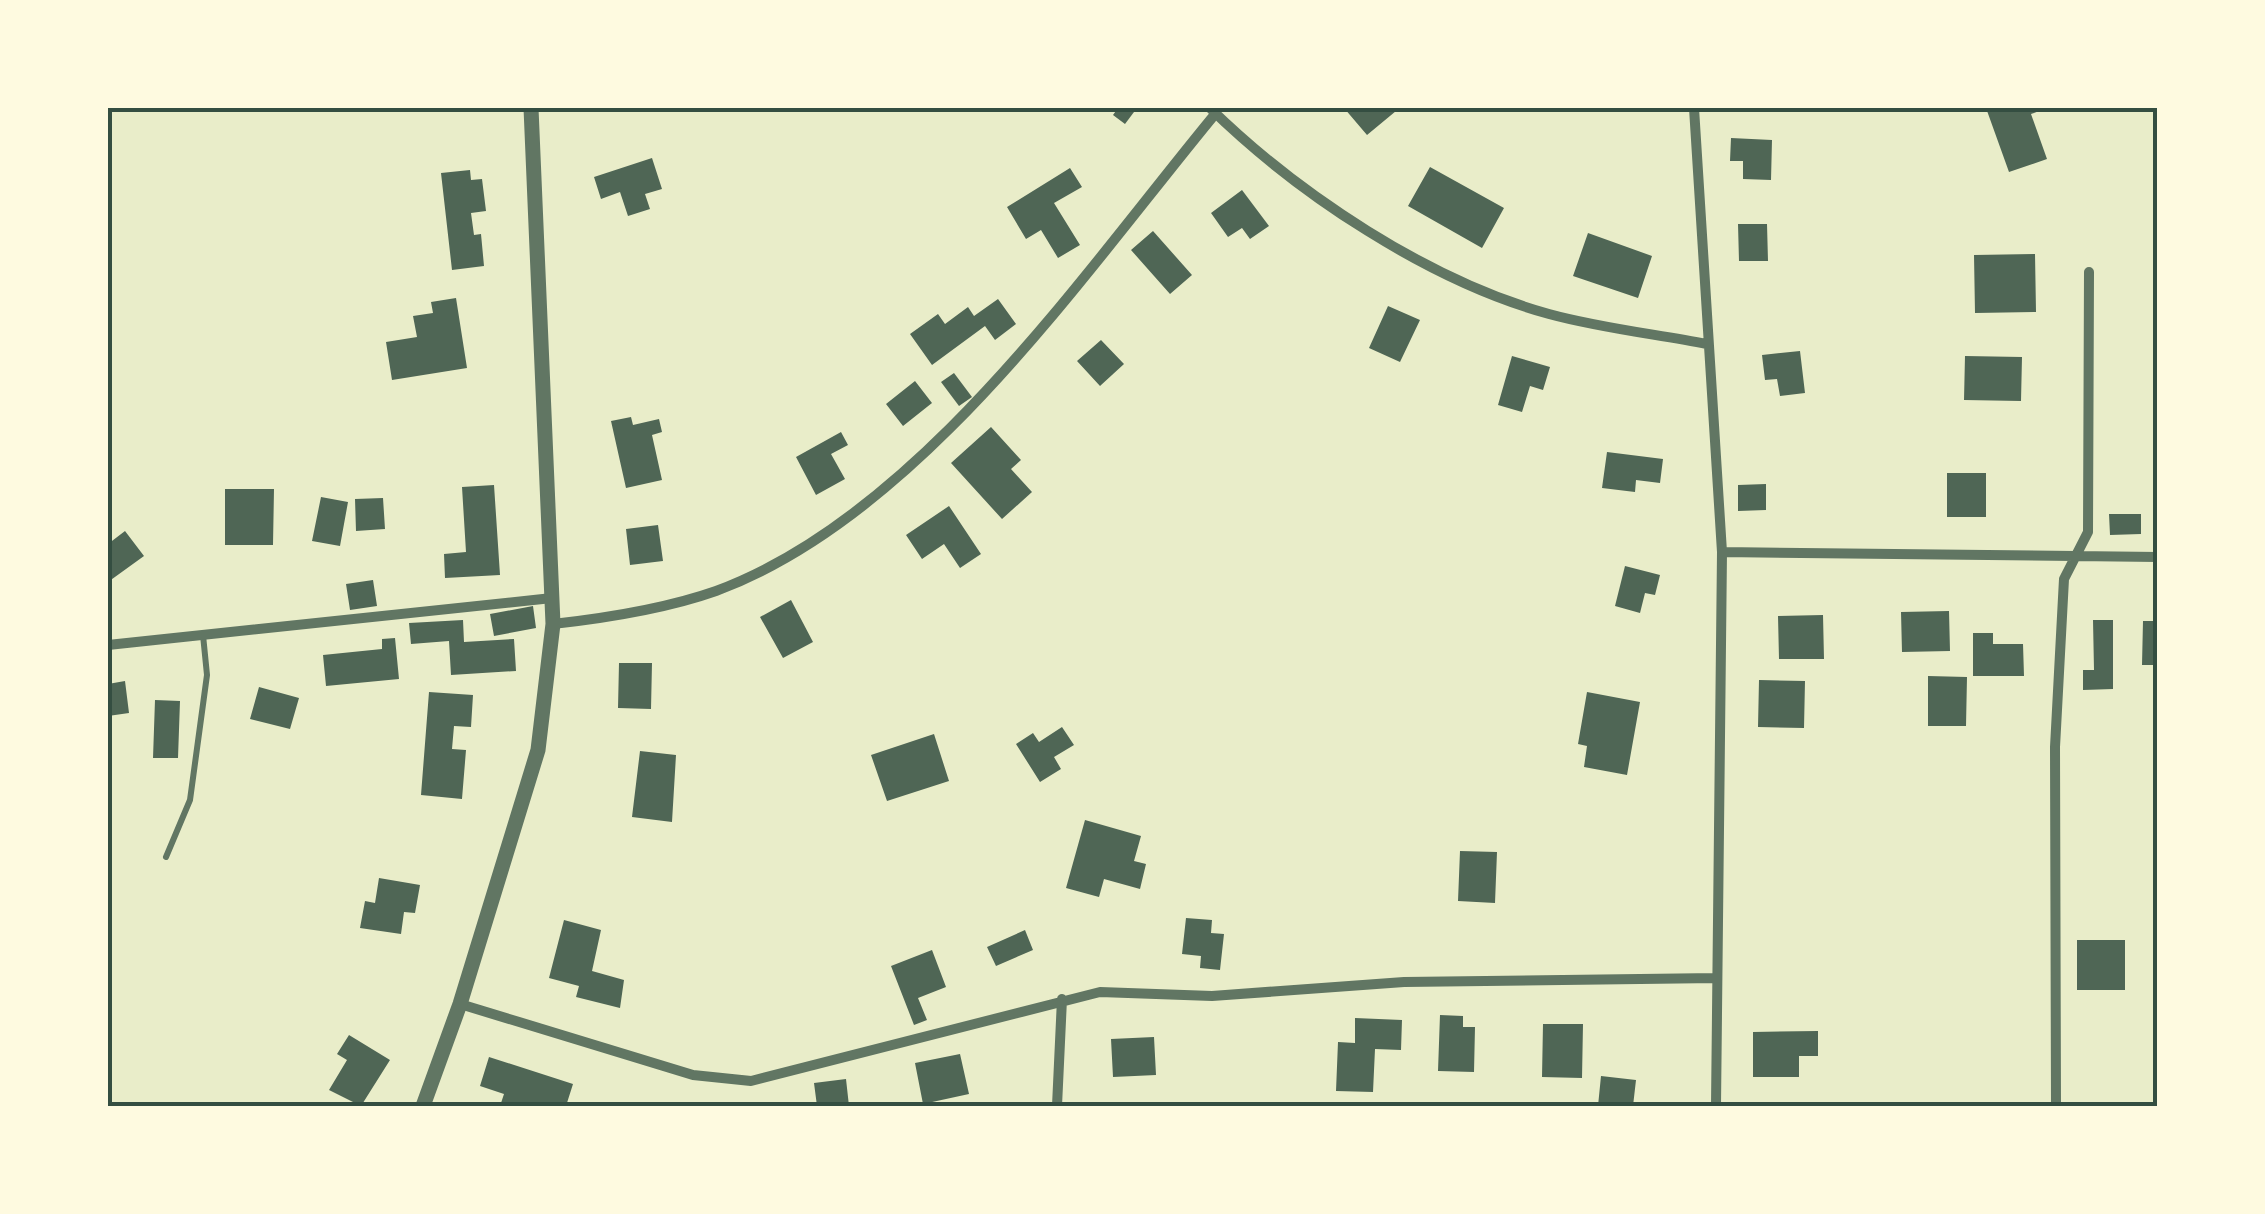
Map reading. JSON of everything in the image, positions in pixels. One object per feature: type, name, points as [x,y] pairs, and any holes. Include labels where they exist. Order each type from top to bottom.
[{"type":"street","points":[[422,1106],[460,1004],[538,750],[552,624],[532,108]]},
{"type":"street","points":[[1694,108],[1722,552],[1716,1106]]},
{"type":"street","points":[[552,624],[605,618],[716,591],[795,553],[879,493],[990,387],[1213,110],[1346,218],[1442,275],[1549,314],[1708,344]]},
{"type":"street","points":[[2056,1106],[2055,746],[2064,579],[2088,532],[2089,272]]},
{"type":"street","points":[[1722,552],[2158,557]]},
{"type":"street","points":[[108,645],[552,598]]},
{"type":"street","points":[[460,1004],[693,1075],[751,1081],[1100,992],[1212,996],[1404,982],[1717,978]]},
{"type":"street","points":[[1058,1106],[1062,999]]},
{"type":"lane","points":[[166,857],[190,800],[207,675],[204,635]]},
{"type":"building","points":[[1118,108],[1137,108],[1125,124],[1113,115]]},
{"type":"building","points":[[1344,108],[1394,108],[1396,111],[1367,135]]},
{"type":"building","points":[[1986,108],[2047,108],[2031,114],[2047,159],[2009,172]]},
{"type":"building","points":[[1731,138],[1772,140],[1771,180],[1743,179],[1743,161],[1730,161]]},
{"type":"building","points":[[652,158],[662,189],[645,194],[650,209],[628,216],[620,192],[601,199],[594,177]]},
{"type":"building","points":[[1430,167],[1504,208],[1482,248],[1408,206]]},
{"type":"building","points":[[1070,168],[1082,187],[1054,203],[1080,245],[1058,258],[1041,230],[1026,239],[1007,207]]},
{"type":"building","points":[[470,170],[471,180],[482,179],[486,211],[471,213],[474,235],[481,234],[484,266],[452,270],[441,173]]},
{"type":"building","points":[[1242,190],[1269,226],[1250,239],[1242,228],[1228,237],[1211,213]]},
{"type":"building","points":[[1738,224],[1767,224],[1768,261],[1739,261]]},
{"type":"building","points":[[1153,231],[1192,275],[1170,294],[1131,250]]},
{"type":"building","points":[[1588,233],[1652,256],[1638,298],[1573,276]]},
{"type":"building","points":[[2035,254],[2036,312],[1975,313],[1974,255]]},
{"type":"building","points":[[456,298],[467,368],[392,380],[386,342],[417,337],[413,316],[433,313],[431,302]]},
{"type":"building","points":[[998,299],[1016,324],[995,340],[985,326],[932,365],[910,334],[938,314],[945,324],[968,307],[974,316]]},
{"type":"building","points":[[1388,306],[1420,320],[1400,362],[1369,348]]},
{"type":"building","points":[[1101,340],[1124,364],[1100,386],[1077,361]]},
{"type":"building","points":[[1800,351],[1805,393],[1780,396],[1777,379],[1765,380],[1762,355]]},
{"type":"building","points":[[1512,356],[1550,367],[1543,390],[1530,386],[1522,412],[1498,405]]},
{"type":"building","points":[[1965,356],[2022,357],[2021,401],[1964,400]]},
{"type":"building","points":[[954,373],[972,397],[959,406],[941,382]]},
{"type":"building","points":[[915,381],[932,403],[903,426],[886,404]]},
{"type":"building","points":[[631,417],[633,425],[659,419],[662,432],[652,435],[662,480],[626,488],[611,421]]},
{"type":"building","points":[[991,427],[1021,460],[1011,469],[1032,492],[1002,519],[951,463]]},
{"type":"building","points":[[841,432],[848,445],[831,454],[845,479],[816,495],[796,457]]},
{"type":"building","points":[[1607,452],[1663,459],[1660,483],[1636,480],[1635,492],[1602,488]]},
{"type":"building","points":[[1947,473],[1986,473],[1986,517],[1947,517]]},
{"type":"building","points":[[1766,484],[1766,510],[1738,511],[1738,485]]},
{"type":"building","points":[[494,485],[500,575],[445,578],[444,554],[466,552],[462,487]]},
{"type":"building","points":[[225,489],[274,489],[273,545],[225,545]]},
{"type":"building","points":[[321,497],[348,502],[340,546],[312,541]]},
{"type":"building","points":[[383,498],[385,529],[356,531],[355,499]]},
{"type":"building","points":[[949,506],[981,554],[960,568],[944,544],[922,559],[906,535]]},
{"type":"building","points":[[2109,514],[2141,514],[2141,534],[2110,535]]},
{"type":"building","points":[[658,525],[663,561],[630,565],[626,529]]},
{"type":"building","points":[[125,531],[144,556],[108,582],[108,544]]},
{"type":"building","points":[[1625,566],[1660,575],[1655,595],[1645,593],[1640,613],[1615,606]]},
{"type":"building","points":[[373,580],[377,606],[350,610],[346,584]]},
{"type":"building","points":[[791,600],[813,642],[783,658],[760,617]]},
{"type":"building","points":[[533,606],[536,628],[494,636],[490,614]]},
{"type":"building","points":[[1949,611],[1950,651],[1902,652],[1901,612]]},
{"type":"building","points":[[1823,615],[1824,659],[1779,659],[1778,616]]},
{"type":"building","points":[[463,620],[464,642],[514,639],[516,671],[451,675],[449,641],[411,644],[409,623]]},
{"type":"building","points":[[2093,620],[2113,620],[2113,689],[2083,690],[2083,670],[2094,670]]},
{"type":"building","points":[[2143,621],[2158,621],[2158,665],[2142,665]]},
{"type":"building","points":[[1973,633],[1993,633],[1993,644],[2023,644],[2024,676],[1973,676]]},
{"type":"building","points":[[395,638],[399,679],[326,686],[323,655],[382,649],[382,639]]},
{"type":"building","points":[[619,663],[652,663],[651,709],[618,708]]},
{"type":"building","points":[[1928,676],[1967,677],[1966,726],[1928,726]]},
{"type":"building","points":[[1759,680],[1805,681],[1804,728],[1758,727]]},
{"type":"building","points":[[125,681],[129,713],[108,716],[108,684]]},
{"type":"building","points":[[259,687],[299,698],[290,729],[250,719]]},
{"type":"building","points":[[429,692],[473,695],[471,727],[454,726],[452,749],[466,750],[462,799],[421,795]]},
{"type":"building","points":[[1587,692],[1640,702],[1627,775],[1584,767],[1587,746],[1578,744]]},
{"type":"building","points":[[155,700],[180,701],[178,758],[153,758]]},
{"type":"building","points":[[1062,727],[1074,745],[1054,757],[1061,769],[1040,782],[1016,744],[1033,733],[1039,742]]},
{"type":"building","points":[[934,734],[949,781],[887,801],[871,755]]},
{"type":"building","points":[[640,751],[676,755],[672,822],[632,817]]},
{"type":"building","points":[[1085,820],[1141,836],[1134,861],[1146,864],[1140,889],[1104,879],[1099,897],[1066,888]]},
{"type":"building","points":[[1460,851],[1497,852],[1495,903],[1458,901]]},
{"type":"building","points":[[379,878],[420,885],[415,913],[404,912],[401,934],[360,928],[365,901],[375,903]]},
{"type":"building","points":[[1186,918],[1212,920],[1211,933],[1224,934],[1220,970],[1200,968],[1201,956],[1182,954]]},
{"type":"building","points":[[564,920],[601,930],[592,971],[624,980],[620,1008],[576,997],[579,986],[549,978]]},
{"type":"building","points":[[1025,930],[1033,950],[996,966],[987,947]]},
{"type":"building","points":[[2077,940],[2125,940],[2125,990],[2077,990]]},
{"type":"building","points":[[932,950],[946,987],[918,998],[927,1020],[914,1025],[891,966]]},
{"type":"building","points":[[1440,1015],[1463,1016],[1463,1027],[1475,1027],[1474,1072],[1438,1071]]},
{"type":"building","points":[[1355,1018],[1402,1020],[1401,1050],[1375,1049],[1373,1092],[1336,1091],[1338,1042],[1355,1043]]},
{"type":"building","points":[[1543,1024],[1583,1024],[1582,1078],[1542,1077]]},
{"type":"building","points":[[1818,1031],[1818,1056],[1799,1056],[1799,1077],[1753,1077],[1753,1032]]},
{"type":"building","points":[[349,1035],[390,1060],[361,1106],[329,1090],[347,1060],[337,1054]]},
{"type":"building","points":[[1154,1037],[1156,1075],[1113,1077],[1111,1039]]},
{"type":"building","points":[[960,1054],[969,1094],[923,1104],[915,1063]]},
{"type":"building","points":[[489,1057],[573,1084],[566,1106],[500,1106],[504,1094],[480,1086]]},
{"type":"building","points":[[1601,1076],[1636,1080],[1633,1106],[1598,1106]]},
{"type":"building","points":[[846,1079],[849,1106],[817,1106],[814,1083]]}]
